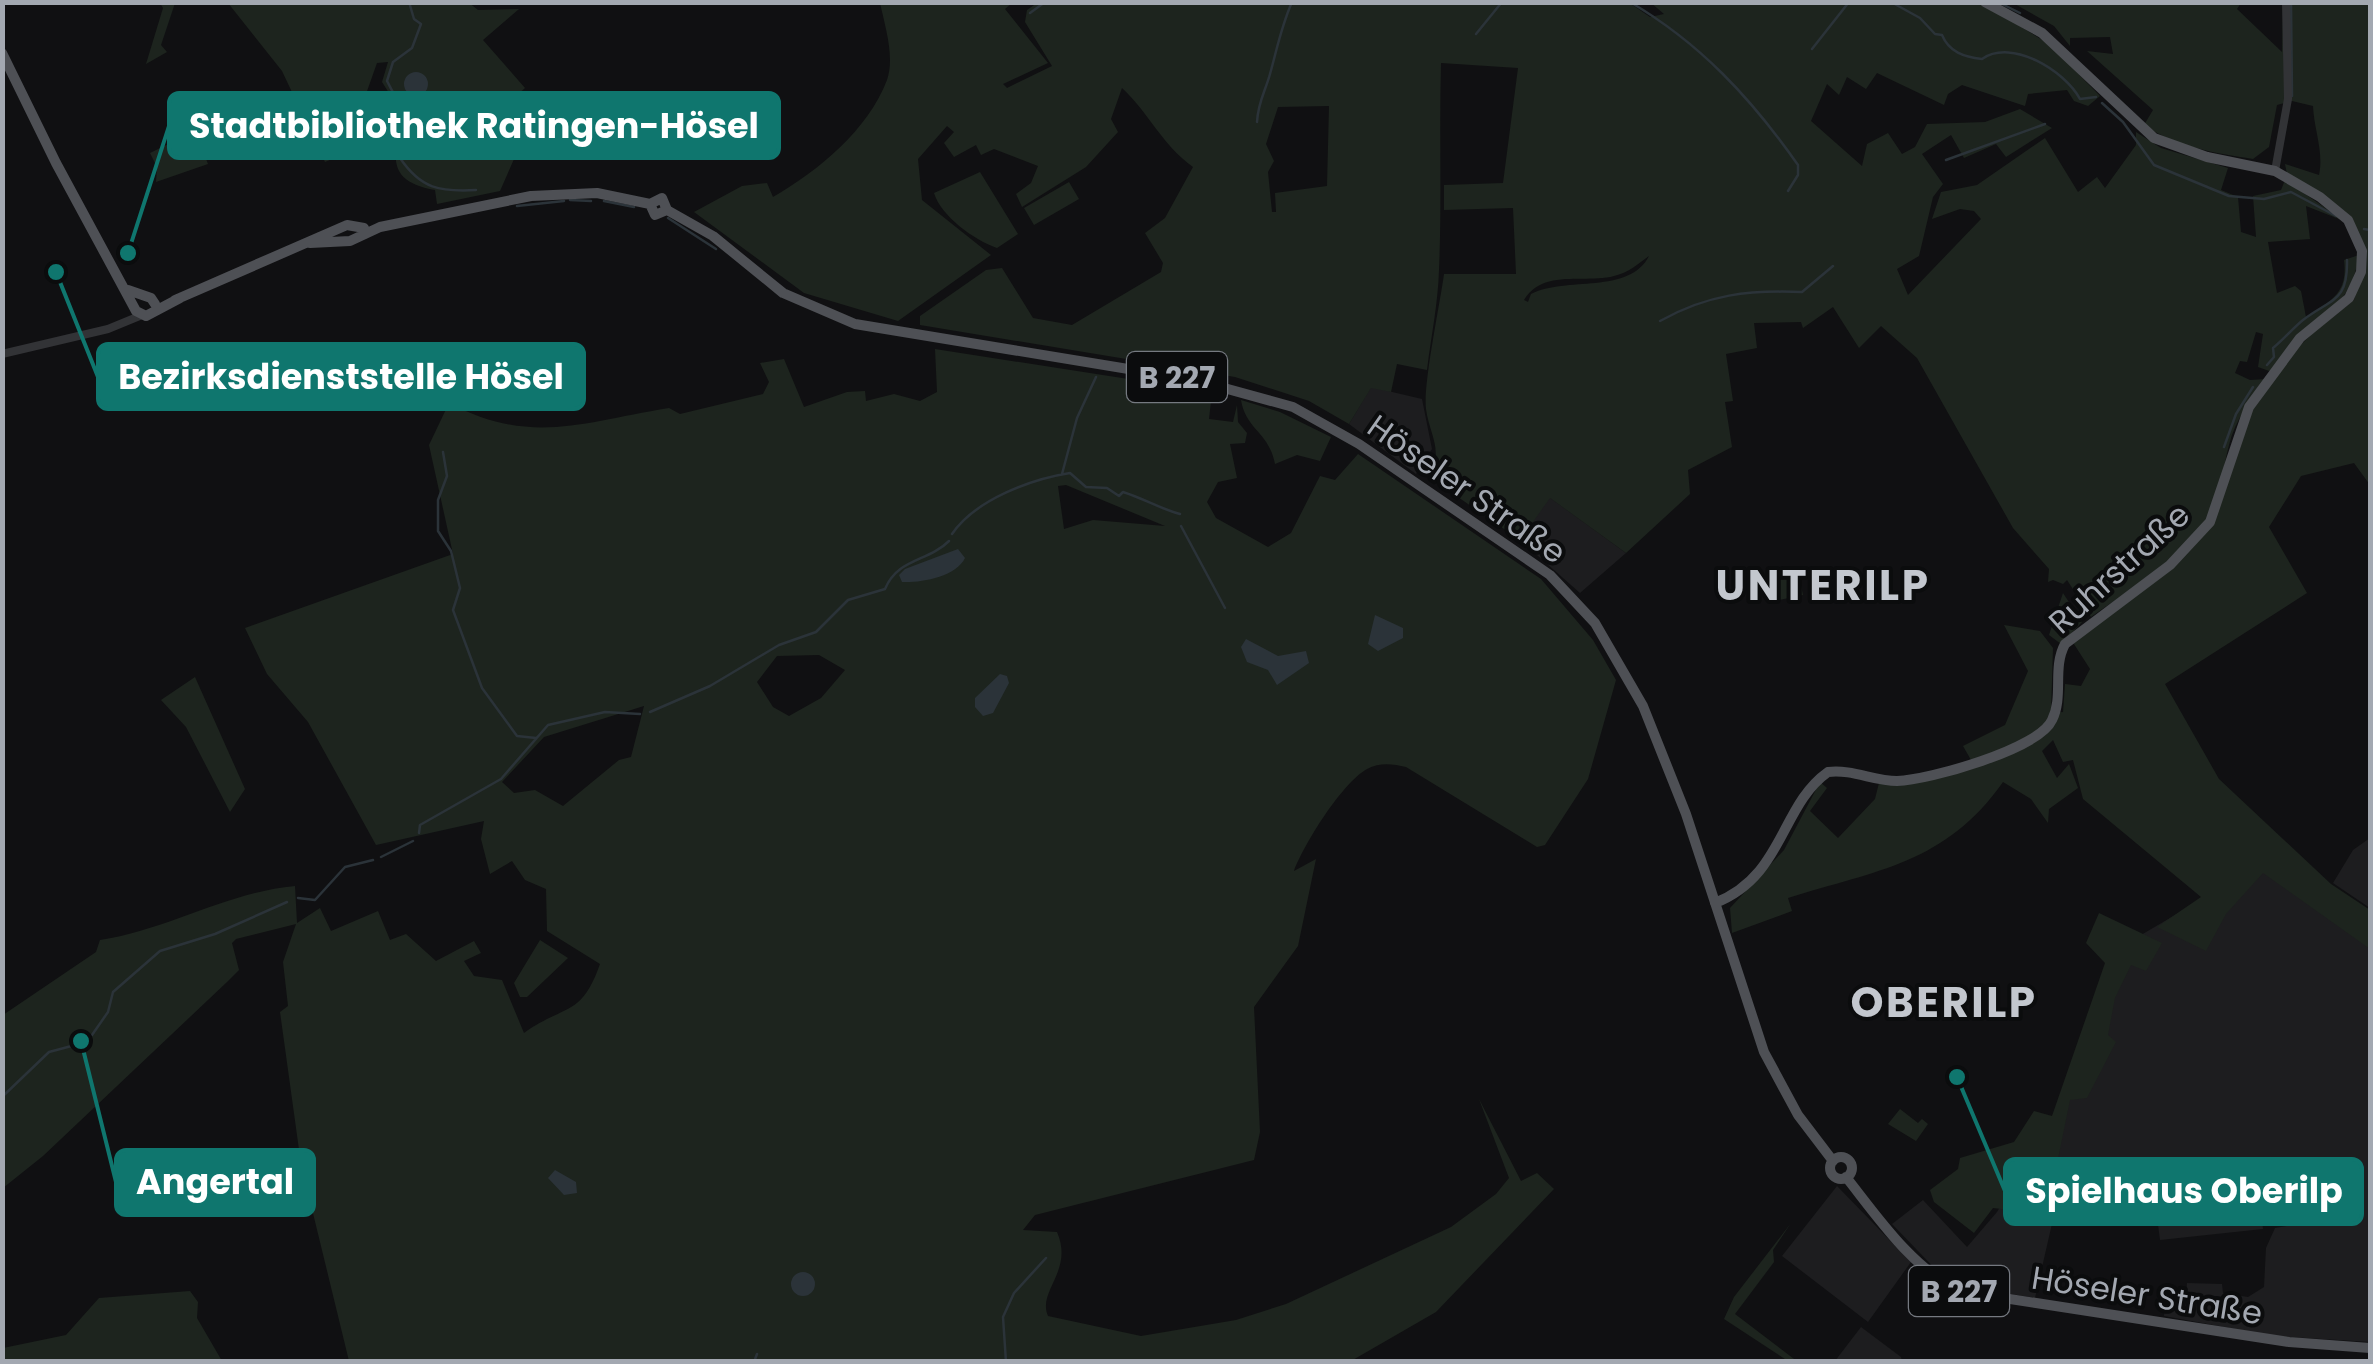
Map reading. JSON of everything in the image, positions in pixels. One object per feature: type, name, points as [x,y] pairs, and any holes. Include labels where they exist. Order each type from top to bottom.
[{"type":"main road","name":"Ruhrstraße","points":[[1715,903],[1727,898],[1770,858],[1810,788],[1828,772],[1897,780],[1932,777],[2045,731],[2055,713],[2060,655],[2070,638],[2170,565],[2210,522],[2249,407],[2300,338],[2350,298],[2361,272],[2360,243],[2348,220],[2320,197],[2275,171],[2207,157],[2154,138],[2042,34],[1985,2]]},
{"type":"main road","points":[[2,52],[56,163],[128,290],[143,307]]},
{"type":"main road","name":"Höseler Straße","points":[[143,307],[180,298],[310,243],[343,235],[349,225],[356,232],[549,194],[597,193],[650,204],[662,198],[667,210],[713,236],[779,290],[815,310],[856,324],[1221,385],[1293,407],[1359,444],[1524,555],[1550,574],[1595,623],[1630,683],[1682,804],[1764,1052],[1798,1114],[1832,1161],[1848,1160],[1851,1168],[1846,1177],[1914,1258],[1958,1290],[2290,1342],[2370,1348]]},
{"type":"main road","points":[[1723,928],[1727,898]]},
{"type":"street","points":[[2275,171],[2288,99],[2286,2]]},
{"type":"street","points":[[2,354],[126,322],[143,307]]},
{"type":"shaded area","points":[[468,2],[478,10],[519,9],[483,40],[525,88],[515,97],[532,118],[500,191],[437,204],[435,190],[407,180],[396,164],[403,115],[382,82],[388,62],[377,63],[366,94],[321,130],[332,159],[325,162],[282,71],[228,3]]},
{"type":"shaded area","points":[[1628,2],[1650,17],[1664,14],[1650,2],[1980,2],[2049,44],[2100,96],[2088,106],[2074,101],[2067,90],[2028,94],[2025,106],[1962,85],[1948,94],[1944,105],[1877,73],[1866,89],[1847,77],[1839,95],[1827,84],[1811,121],[1862,166],[1867,144],[1888,133],[1902,154],[1915,147],[1927,124],[1985,122],[2020,109],[2052,128],[2006,157],[1996,144],[1964,158],[1951,135],[1922,154],[1943,184],[1933,197],[1919,256],[1897,269],[1908,295],[1981,219],[1974,211],[1960,209],[1932,219],[1941,192],[1977,185],[2045,138],[2078,192],[2097,177],[2105,188],[2136,145],[2136,132],[2161,148],[2228,168],[2221,190],[2238,197],[2241,232],[2256,237],[2253,196],[2281,190],[2285,180],[2344,221],[2306,206],[2310,239],[2268,242],[2277,293],[2295,286],[2301,291],[2306,317],[2341,288],[2344,260],[2359,255],[2348,290],[2338,305],[2272,372],[2258,367],[2263,334],[2256,332],[2247,362],[2240,361],[2235,373],[2250,380],[2266,379],[2235,427],[2217,497],[2204,526],[2167,565],[2091,617],[2067,580],[2063,584],[2048,582],[2049,569],[2013,528],[1917,358],[1881,326],[1859,348],[1833,307],[1803,328],[1801,322],[1754,323],[1757,348],[1726,354],[1733,401],[1725,402],[1732,447],[1688,470],[1690,494],[1626,553],[1550,498],[1520,540],[1429,477],[1436,451],[1426,409],[1429,363],[1444,274],[1516,274],[1513,208],[1444,210],[1444,185],[1503,183],[1518,68],[1441,63],[1439,270],[1427,370],[1397,364],[1391,392],[1371,388],[1349,424],[1309,401],[1235,377],[920,325],[920,316],[986,270],[1002,268],[1033,318],[1072,325],[1161,272],[1163,263],[1145,233],[1165,218],[1193,167],[1122,88],[1111,119],[1118,132],[1086,167],[1022,207],[1016,194],[1031,183],[1038,166],[994,149],[981,155],[976,145],[954,157],[944,143],[954,132],[947,126],[918,159],[922,200],[991,255],[898,321],[804,293],[694,212],[742,186],[767,183],[773,197],[840,148],[868,116],[887,80],[890,61],[880,3],[1012,3],[1005,9],[1048,63],[1003,84],[1007,88],[1052,66],[1025,22],[1027,10],[1037,3]],"holes":[[[1329,106],[1327,186],[1275,193],[1276,212],[1272,212],[1268,172],[1274,161],[1266,144],[1278,107]],[[1649,256],[1627,276],[1545,289],[1531,294],[1528,302],[1524,300],[1532,290],[1553,280],[1614,276]]]},
{"type":"shaded area","points":[[160,3],[175,3],[161,45],[167,52],[146,64],[163,8]]},
{"type":"shaded area","points":[[2013,3],[2241,3],[2237,9],[2282,52],[2283,3],[2370,3],[2370,485],[2354,463],[2301,476],[2269,527],[2307,593],[2165,684],[2219,779],[2331,884],[2370,910],[2370,949],[2263,873],[2226,914],[2206,951],[2157,927],[2201,897],[2083,799],[2073,760],[2063,762],[2053,740],[2042,751],[2057,778],[2069,764],[2078,788],[2049,809],[2048,823],[2031,799],[2003,782],[1981,809],[1933,847],[1880,871],[1788,898],[1792,911],[1732,933],[1730,908],[1784,850],[1820,782],[1827,788],[1810,811],[1838,838],[1875,799],[1880,779],[1975,767],[1963,746],[2005,725],[2028,671],[2004,625],[2040,631],[2053,648],[2051,713],[2063,712],[2065,684],[2081,686],[2090,669],[2072,641],[2171,568],[2215,520],[2240,435],[2258,399],[2302,342],[2354,300],[2364,251],[2350,217],[2287,174],[2285,164],[2319,175],[2313,106],[2292,101],[2277,105],[2269,147],[2253,159],[2183,144],[2144,125],[2153,110],[2087,51],[2113,54],[2110,37],[2070,38],[2070,46],[2054,26]]},
{"type":"shaded area","points":[[416,72],[428,84],[416,96],[404,84]]},
{"type":"shaded area","points":[[195,131],[208,164],[156,182],[157,167],[150,153]]},
{"type":"shaded area","points":[[980,172],[1018,234],[997,248],[960,226],[934,193]]},
{"type":"shaded area","points":[[1069,182],[1079,199],[1034,225],[1024,208]]},
{"type":"shaded area","points":[[935,349],[1212,392],[1209,419],[1233,422],[1237,405],[1238,422],[1247,433],[1245,443],[1230,444],[1237,478],[1218,482],[1207,502],[1216,518],[1268,547],[1291,533],[1320,476],[1335,480],[1358,454],[1541,579],[1593,640],[1616,680],[1588,779],[1545,845],[1537,847],[1406,767],[1382,764],[1367,769],[1336,800],[1294,871],[1316,859],[1298,946],[1254,1007],[1260,1132],[1254,1160],[1035,1215],[1023,1230],[1057,1232],[1061,1258],[1047,1298],[1048,1316],[1141,1336],[1236,1320],[1286,1304],[1451,1227],[1496,1194],[1509,1178],[1479,1099],[1521,1181],[1537,1173],[1554,1189],[1436,1312],[1351,1361],[349,1361],[301,1164],[280,1012],[288,1006],[283,962],[296,924],[236,939],[232,943],[239,970],[43,1156],[3,1188],[3,1015],[96,952],[100,940],[246,896],[295,886],[297,923],[320,908],[331,931],[378,911],[390,940],[406,934],[436,961],[474,941],[481,953],[464,961],[474,976],[502,980],[524,1033],[578,1002],[593,981],[600,964],[547,931],[546,889],[525,880],[512,861],[490,874],[481,839],[484,821],[376,845],[308,722],[267,674],[245,628],[453,554],[429,445],[449,403],[478,416],[532,427],[583,424],[669,408],[680,414],[763,394],[769,382],[760,363],[784,359],[804,407],[847,392],[865,391],[866,401],[894,394],[920,401],[937,392]],"holes":[[[1066,485],[1165,526],[1093,520],[1064,529],[1058,486]],[[819,655],[845,670],[821,698],[789,716],[773,707],[757,682],[777,656]],[[644,706],[631,757],[619,760],[563,806],[535,790],[514,793],[502,782],[544,737]]]},
{"type":"shaded area","points":[[1371,387],[1422,399],[1432,449],[1416,474],[1349,424]]},
{"type":"shaded area","points":[[1241,400],[1280,412],[1331,437],[1320,461],[1297,455],[1275,464]]},
{"type":"shaded area","points":[[1549,497],[1626,553],[1580,593],[1520,540]]},
{"type":"shaded area","points":[[958,549],[965,558],[954,570],[927,580],[902,582],[899,575],[905,569]]},
{"type":"shaded area","points":[[1799,576],[1803,595],[1775,601],[1771,582]]},
{"type":"shaded area","points":[[2063,593],[2082,622],[2061,644],[2049,635]]},
{"type":"shaded area","points":[[1375,615],[1403,628],[1403,638],[1378,651],[1368,644]]},
{"type":"shaded area","points":[[1246,639],[1278,656],[1306,651],[1309,663],[1277,685],[1268,670],[1247,662],[1241,647]]},
{"type":"shaded area","points":[[1000,674],[1007,676],[1009,683],[993,713],[983,716],[975,707],[975,698]]},
{"type":"shaded area","points":[[195,677],[245,789],[230,812],[186,727],[161,700]]},
{"type":"shaded area","points":[[2370,838],[2370,908],[2333,883],[2353,850]]},
{"type":"shaded area","points":[[2258,866],[2370,947],[2370,1342],[2273,1336],[2164,1316],[2165,1296],[2186,1297],[2187,1283],[2222,1284],[2223,1293],[2248,1297],[2264,1287],[2266,1248],[2275,1228],[2323,1220],[2324,1205],[2261,1214],[2263,1229],[2160,1240],[2152,1179],[2059,1159],[2054,1215],[2035,1298],[1961,1286],[1944,1278],[1892,1224],[1923,1200],[1967,1247],[1997,1212],[2071,1089],[2136,938]]},
{"type":"shaded area","points":[[2099,913],[2162,943],[2146,971],[2131,965],[2115,998],[2108,1035],[2116,1042],[2087,1098],[2070,1100],[2058,1159],[2054,1215],[1993,1208],[1974,1233],[1934,1202],[1930,1190],[1958,1169],[1960,1158],[2014,1142],[2034,1111],[2052,1116],[2105,963],[2086,943]]},
{"type":"shaded area","points":[[540,940],[568,958],[527,997],[520,997],[514,983]]},
{"type":"shaded area","points":[[1900,1109],[1918,1123],[1922,1119],[1928,1124],[1916,1141],[1888,1124]]},
{"type":"shaded area","points":[[555,1170],[576,1182],[577,1193],[564,1195],[548,1178]]},
{"type":"shaded area","points":[[1837,1186],[1911,1262],[1868,1322],[1782,1256]]},
{"type":"shaded area","points":[[1791,1223],[1773,1250],[1774,1262],[1735,1314],[1798,1362],[1788,1361],[1724,1319],[1734,1297]]},
{"type":"shaded area","points":[[803,1272],[815,1284],[803,1296],[791,1284]]},
{"type":"shaded area","points":[[190,1291],[198,1302],[197,1318],[222,1361],[3,1361],[3,1348],[66,1335],[99,1298]]},
{"type":"shaded area","points":[[1861,1327],[1901,1357],[1902,1361],[1835,1361]]},
{"type":"waterway","points":[[409,2],[414,19],[421,24],[412,48],[393,62],[387,81],[404,118],[400,158],[416,176],[432,186],[476,190]]},
{"type":"waterway","points":[[1030,13],[1045,2]]},
{"type":"waterway","points":[[1257,122],[1292,2]]},
{"type":"waterway","points":[[1476,34],[1502,2]]},
{"type":"waterway","points":[[1630,2],[1702,54],[1762,117],[1798,165],[1798,175],[1788,191]]},
{"type":"waterway","points":[[1812,49],[1849,2]]},
{"type":"waterway","points":[[1891,2],[1920,18],[1958,53],[1982,59],[2008,52],[2022,55],[2063,78],[2080,99],[2096,97]]},
{"type":"waterway","points":[[1998,2],[2020,13]]},
{"type":"waterway","points":[[2291,2],[2292,96]]},
{"type":"waterway","points":[[2102,103],[2123,122],[2154,165],[2229,196],[2264,199],[2291,192],[2336,216]]},
{"type":"waterway","points":[[1946,160],[2045,124]]},
{"type":"waterway","points":[[570,200],[591,201]]},
{"type":"waterway","points":[[517,206],[564,201]]},
{"type":"waterway","points":[[604,201],[634,207]]},
{"type":"waterway","points":[[668,218],[716,249]]},
{"type":"waterway","points":[[2364,229],[2370,230]]},
{"type":"waterway","points":[[2267,365],[2274,357],[2273,348],[2341,292],[2347,260]]},
{"type":"waterway","points":[[1660,321],[1712,299],[1802,292],[1833,266]]},
{"type":"waterway","points":[[1062,474],[1077,418],[1096,377]]},
{"type":"waterway","points":[[2224,447],[2236,414],[2253,387]]},
{"type":"waterway","points":[[443,452],[447,476],[438,500],[438,531],[451,551],[460,588],[453,610],[482,688],[517,736],[536,738]]},
{"type":"waterway","points":[[952,534],[990,501],[1039,480],[1070,473],[1086,487],[1107,488],[1119,496],[1123,492],[1180,514]]},
{"type":"waterway","points":[[1181,526],[1225,608]]},
{"type":"waterway","points":[[650,712],[710,686],[779,645],[816,632],[848,600],[885,589],[898,571],[949,541]]},
{"type":"waterway","points":[[419,833],[420,825],[501,779],[548,725],[605,712],[640,714]]},
{"type":"waterway","points":[[381,857],[413,841]]},
{"type":"waterway","points":[[298,898],[315,900],[345,867],[373,860]]},
{"type":"waterway","points":[[2,1097],[49,1052],[79,1044],[92,1035],[108,1012],[113,992],[160,951],[215,934],[287,902]]},
{"type":"waterway","points":[[1006,1362],[1003,1317],[1014,1293],[1046,1258]]},
{"type":"waterway","points":[[754,1362],[757,1354]]},
{"type":"waterway","points":[[1083,1362],[1096,1362]]},
{"type":"place","name":"Stadtbibliothek Ratingen-Hösel","points":[[128,253]]},
{"type":"place","name":"Bezirksdienststelle Hösel","points":[[56,272]]},
{"type":"place","name":"Angertal","points":[[81,1041]]},
{"type":"place","name":"Spielhaus Oberilp","points":[[1957,1077]]},
{"type":"district","name":"UNTERILP","points":[[1823,585]]},
{"type":"district","name":"OBERILP","points":[[1944,1002]]}]
